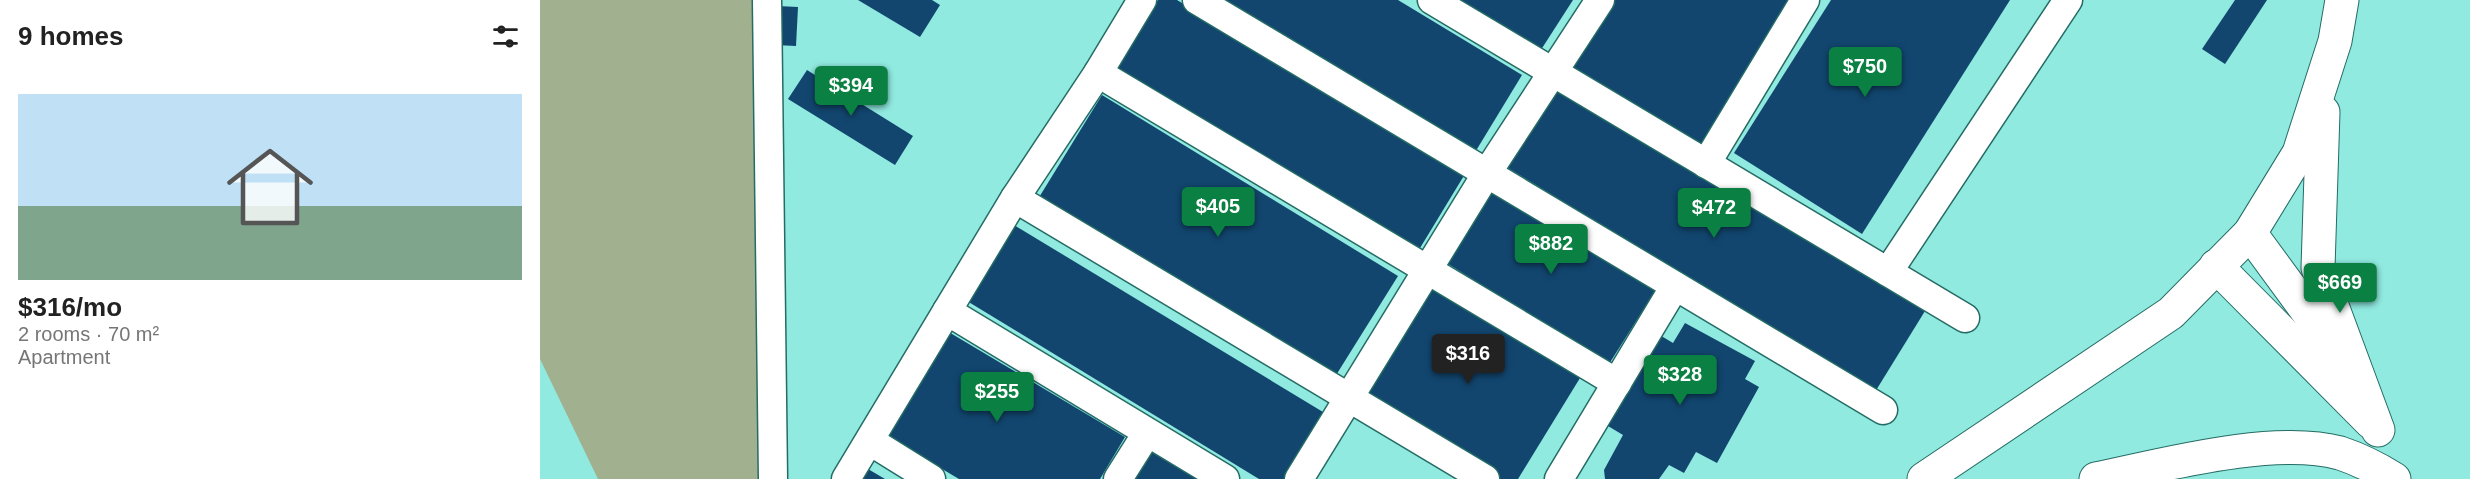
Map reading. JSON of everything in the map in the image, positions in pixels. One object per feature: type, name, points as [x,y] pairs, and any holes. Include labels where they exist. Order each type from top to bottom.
[{"type":"main road","points":[[1924,479],[2171,313],[2250,233],[2299,153],[2336,41],[2342,0]]},
{"type":"main road","points":[[2323,79],[2319,268],[2378,430]]},
{"type":"main road","points":[[2250,233],[2324,334],[2378,430],[2414,479]]},
{"type":"main road","points":[[2216,266],[2378,430]]},
{"type":"main road","points":[[2096,479],[2221,455],[2261,449],[2298,448],[2340,453],[2394,479]]},
{"type":"street","points":[[767,0],[773,479]]},
{"type":"street","points":[[846,479],[1015,198],[1098,73],[1142,0]]},
{"type":"street","points":[[1197,0],[1883,410]]},
{"type":"street","points":[[1432,0],[1965,318]]},
{"type":"street","points":[[1299,479],[1487,173],[1600,0]]},
{"type":"street","points":[[1706,164],[1805,0]]},
{"type":"street","points":[[1888,272],[2068,0]]},
{"type":"street","points":[[1098,73],[1617,383]]},
{"type":"street","points":[[1015,198],[1485,479]]},
{"type":"street","points":[[1559,479],[1676,286]]},
{"type":"street","points":[[947,311],[1225,479]]},
{"type":"street","points":[[1118,479],[1148,433]]},
{"type":"street","points":[[870,441],[931,479]]},
{"type":"green space","points":[[540,0],[755,0],[758,479],[598,479],[540,359]]},
{"type":"building","points":[[858,0],[932,0],[940,5],[920,37]]},
{"type":"building","points":[[1158,0],[1177,0],[1465,174],[1417,253],[1115,70]]},
{"type":"building","points":[[1220,0],[1398,0],[1522,75],[1474,154]]},
{"type":"building","points":[[1448,0],[1573,0],[1537,56]]},
{"type":"building","points":[[1612,0],[1792,0],[1697,150],[1568,69]]},
{"type":"building","points":[[1831,0],[2010,0],[1862,234],[1734,153]]},
{"type":"building","points":[[2235,0],[2267,0],[2225,64],[2202,49]]},
{"type":"building","points":[[777,6],[798,7],[796,46],[775,45]]},
{"type":"building","points":[[807,70],[913,136],[895,165],[788,99]]},
{"type":"building","points":[[1552,85],[1925,311],[1875,392],[1503,165]]},
{"type":"building","points":[[1102,95],[1398,276],[1333,380],[1038,199]]},
{"type":"building","points":[[1493,185],[1657,288],[1609,364],[1445,262]]},
{"type":"building","points":[[1014,225],[1328,415],[1289,479],[1259,479],[967,301]]},
{"type":"building","points":[[1424,283],[1580,378],[1518,479],[1497,479],[1356,393]]},
{"type":"building","points":[[1685,323],[1755,361],[1745,379],[1759,387],[1717,463],[1696,452],[1684,473],[1669,465],[1659,479],[1605,479],[1604,470],[1623,435],[1608,426],[1658,334],[1673,343]]},
{"type":"building","points":[[947,331],[1125,437],[1100,479],[959,479],[885,435]]},
{"type":"building","points":[[1150,449],[1197,479],[1131,479]]},
{"type":"building","points":[[868,469],[885,479],[862,479]]}]
